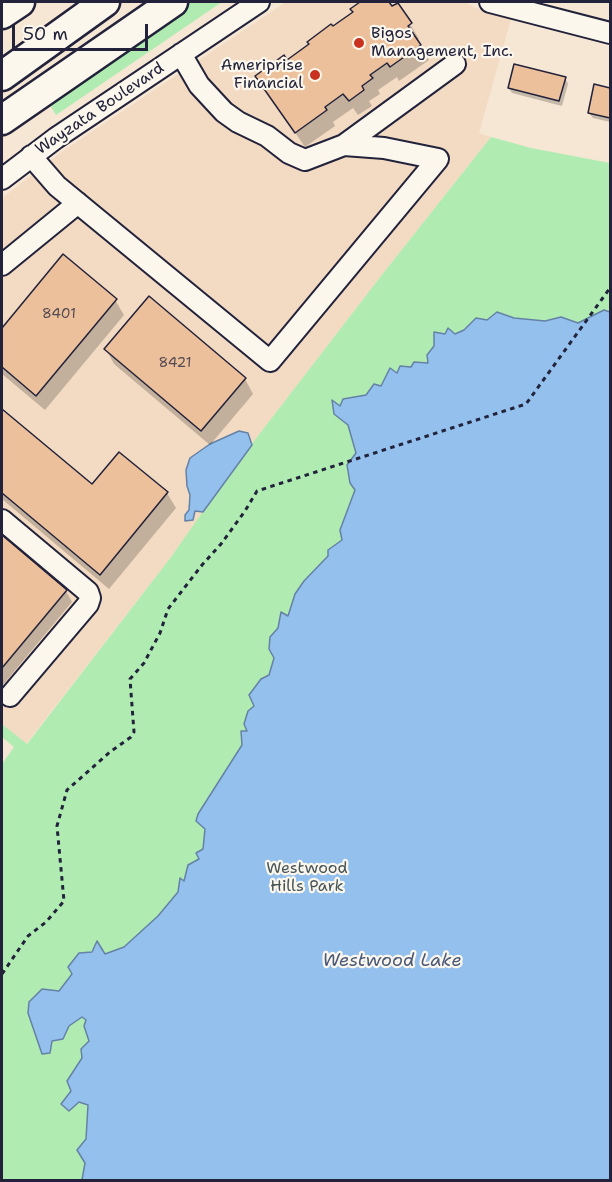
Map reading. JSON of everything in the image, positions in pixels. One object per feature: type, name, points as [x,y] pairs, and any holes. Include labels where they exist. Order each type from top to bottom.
[{"type":"highway","points":[[2,14],[20,2]]},
{"type":"highway","points":[[2,76],[105,2]]},
{"type":"highway","points":[[2,120],[173,2]]},
{"type":"highway","points":[[2,135],[101,50]]},
{"type":"street","name":"Wayzata Boulevard","points":[[2,179],[31,156],[259,2]]},
{"type":"street","points":[[490,2],[610,33]]},
{"type":"street","points":[[181,54],[199,85],[224,112],[304,160],[344,145],[455,64]]},
{"type":"street","points":[[31,156],[57,186],[270,361],[438,159],[384,148],[344,145]]},
{"type":"street","points":[[2,265],[78,203]]},
{"type":"street","points":[[2,520],[88,592],[90,598],[88,604],[10,696]]},
{"type":"path","points":[[2,974],[28,936],[46,922],[64,901],[57,826],[67,790],[110,752],[131,737],[134,732],[130,679],[160,633],[168,609],[221,544],[257,490],[526,404],[610,288]]},
{"type":"shaded area","points":[[286,2],[464,2],[487,13],[511,19],[479,133],[491,137],[234,467],[171,557],[26,744],[2,724],[2,198],[60,153]]},
{"type":"green space","points":[[191,2],[222,2],[56,115],[50,105]]},
{"type":"green space","name":"Westwood Lake","points":[[491,137],[531,148],[610,163],[610,1180],[2,1180],[2,764],[14,747],[2,737],[2,724],[27,744],[171,557],[234,467]]},
{"type":"water","name":"Westwood Lake","points":[[604,310],[610,312],[610,1180],[82,1180],[85,1163],[77,1150],[86,1139],[88,1105],[79,1102],[69,1111],[61,1104],[71,1091],[67,1081],[82,1058],[81,1049],[89,1041],[84,1026],[86,1020],[82,1017],[69,1026],[63,1039],[52,1041],[50,1053],[42,1054],[28,1013],[29,1002],[42,989],[59,991],[72,974],[68,967],[79,953],[92,952],[97,941],[105,954],[124,947],[158,916],[178,892],[180,878],[184,881],[188,865],[199,859],[196,853],[203,849],[205,829],[196,821],[198,814],[242,745],[241,731],[247,731],[244,724],[248,711],[254,706],[249,695],[261,679],[269,675],[274,658],[269,649],[270,637],[278,628],[281,612],[288,616],[295,594],[304,581],[328,556],[328,550],[342,540],[340,530],[355,490],[350,483],[347,465],[356,453],[348,425],[334,414],[332,400],[340,406],[343,399],[366,395],[374,384],[381,386],[390,368],[397,373],[400,366],[411,367],[414,362],[428,363],[427,355],[434,346],[434,332],[445,334],[448,328],[455,334],[464,330],[476,318],[487,320],[497,312],[514,318],[545,321],[561,317],[578,323]]},
{"type":"water","points":[[239,431],[248,433],[252,445],[203,512],[195,511],[193,520],[185,521],[185,515],[189,510],[190,495],[186,470],[190,458],[210,444]]},
{"type":"building","points":[[360,2],[389,2],[392,6],[398,3],[412,23],[408,26],[421,45],[390,67],[387,63],[370,75],[373,78],[362,86],[364,90],[349,101],[343,94],[325,107],[327,110],[295,133],[255,76],[284,55],[287,60],[331,24],[333,26],[353,12],[350,9]]},
{"type":"building","points":[[514,64],[566,77],[559,101],[508,88]]},
{"type":"building","points":[[594,84],[610,88],[610,118],[588,113]]},
{"type":"building","points":[[63,254],[117,299],[36,396],[2,367],[2,328]]},
{"type":"building","points":[[149,296],[246,378],[201,431],[104,349]]},
{"type":"building","points":[[2,409],[92,484],[119,452],[168,492],[100,575],[2,493]]},
{"type":"building","points":[[2,535],[67,590],[2,668]]},
{"type":"place","name":"Bigos Management, Inc.","points":[[359,43]]},
{"type":"place","name":"Ameriprise Financial","points":[[315,75]]},
{"type":"park label","name":"Westwood Hills Park","points":[[307,878]]}]
